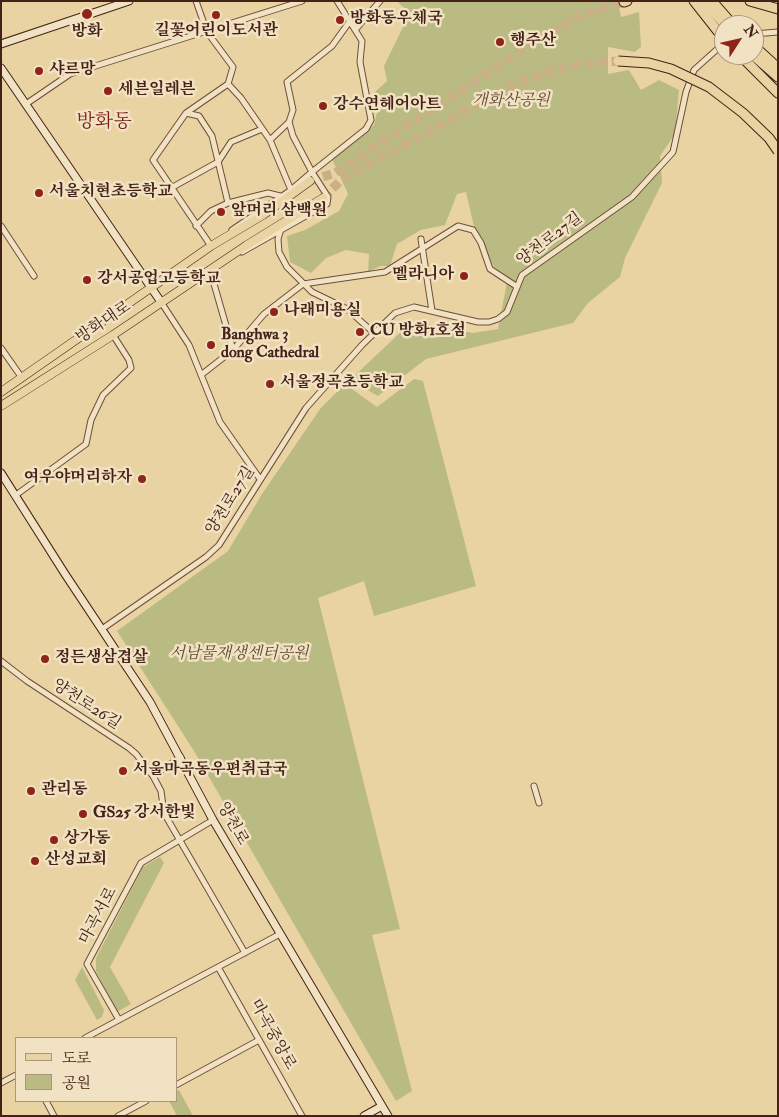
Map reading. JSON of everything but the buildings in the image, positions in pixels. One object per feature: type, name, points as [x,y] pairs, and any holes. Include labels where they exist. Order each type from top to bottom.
[{"type":"highway","points":[[694,1],[714,26]]},
{"type":"highway","points":[[705,1],[716,15]]},
{"type":"highway","points":[[712,1],[724,15]]},
{"type":"highway","points":[[750,1],[778,9]]},
{"type":"highway","points":[[764,55],[778,68]]},
{"type":"highway","points":[[618,61],[657,65],[709,87],[743,113],[769,138],[778,151]]},
{"type":"highway","points":[[750,65],[778,93]]},
{"type":"highway","points":[[764,65],[778,77]]},
{"type":"main road","points":[[1,44],[129,1]]},
{"type":"main road","points":[[1,68],[161,302]]},
{"type":"main road","name":"방화대로","points":[[1,392],[211,246],[263,214],[311,177]]},
{"type":"main road","name":"방화대로","points":[[1,406],[322,198]]},
{"type":"main road","name":"양천로","points":[[1,473],[150,702],[213,820],[388,1116]]},
{"type":"main road","points":[[364,1116],[382,1106]]},
{"type":"street","points":[[196,1],[207,32],[233,67],[228,84],[186,113],[153,160],[211,246]]},
{"type":"street","points":[[26,104],[70,74],[302,1]]},
{"type":"street","points":[[220,240],[280,196],[311,177],[328,160],[366,129],[371,120],[360,62],[362,41],[336,1]]},
{"type":"street","points":[[354,30],[380,1]]},
{"type":"street","points":[[270,140],[289,122],[293,110],[287,82],[332,46],[350,22]]},
{"type":"street","points":[[764,33],[778,32]]},
{"type":"street","name":"양천로27길","points":[[102,629],[206,557],[219,545],[306,408],[374,333],[395,313],[407,307],[432,311],[452,317],[489,322],[507,312],[522,274],[632,197],[673,152],[686,92],[694,70],[714,52]]},
{"type":"street","points":[[228,84],[270,140],[291,190]]},
{"type":"street","points":[[186,113],[199,116],[212,136],[228,203]]},
{"type":"street","points":[[233,255],[248,249],[327,204],[328,196],[311,177],[289,122]]},
{"type":"street","points":[[171,188],[218,162],[231,142],[262,128]]},
{"type":"street","points":[[196,226],[211,212],[228,203],[268,193],[280,196]]},
{"type":"street","points":[[1,226],[34,276]]},
{"type":"street","points":[[201,375],[233,350],[264,314],[303,284],[385,272],[458,226],[473,230],[490,269],[516,286]]},
{"type":"street","points":[[282,228],[278,239],[279,252],[287,267],[312,292],[348,309],[374,333]]},
{"type":"street","points":[[421,239],[432,311]]},
{"type":"street","points":[[210,270],[233,350]]},
{"type":"street","points":[[161,302],[189,345],[220,422],[260,479]]},
{"type":"street","points":[[16,495],[86,444],[92,420],[103,394],[131,368],[129,360],[113,335]]},
{"type":"street","points":[[1,348],[22,378]]},
{"type":"street","name":"양천로26길","points":[[1,661],[27,681],[129,748],[152,776]]},
{"type":"street","points":[[181,757],[152,776],[161,791],[164,813],[245,953]]},
{"type":"street","points":[[534,786],[539,803]]},
{"type":"street","name":"마곡서로","points":[[119,1020],[87,964],[141,863],[213,820]]},
{"type":"street","points":[[87,1037],[280,934]]},
{"type":"street","name":"마곡중앙로","points":[[218,968],[302,1116]]},
{"type":"street","points":[[178,1083],[259,1040]]},
{"type":"street","points":[[1,1083],[15,1076]]},
{"type":"street","points":[[47,1102],[54,1116]]},
{"type":"street","points":[[118,1116],[144,1102]]},
{"type":"green space","name":"개화산공원","points":[[397,1],[618,1],[621,17],[639,12],[641,47],[635,52],[608,47],[608,74],[629,70],[641,90],[659,80],[679,90],[675,134],[660,156],[662,183],[625,258],[620,277],[588,303],[573,323],[426,359],[378,396],[350,380],[405,328],[423,323],[473,333],[498,329],[508,277],[494,267],[474,227],[466,192],[457,194],[445,225],[421,230],[397,244],[390,266],[380,266],[368,272],[369,254],[346,250],[326,258],[311,273],[290,262],[287,236],[305,230],[339,211],[348,194],[332,159],[374,125],[377,113],[375,92],[387,81],[384,66],[404,25],[406,10]]},
{"type":"green space","name":"서남물재생센터공원","points":[[414,379],[423,381],[476,586],[374,616],[364,581],[318,598],[400,929],[372,935],[412,1091],[396,1101],[194,751],[117,631],[228,551],[262,494],[320,409],[345,384],[377,407]]},
{"type":"green space","points":[[160,857],[164,863],[110,967],[131,1004],[117,1012],[96,971],[96,958],[143,867]]},
{"type":"green space","points":[[82,967],[104,1010],[102,1017],[97,1020],[75,980]]},
{"type":"green space","points":[[178,1090],[193,1116],[177,1116],[170,1102],[178,1102]]},
{"type":"tunnel","points":[[310,181],[335,173],[544,36],[582,15],[624,2]]},
{"type":"tunnel","points":[[323,198],[340,181],[507,88],[543,73],[581,64],[618,61]]},
{"type":"place","name":"방화","points":[[87,14]]},
{"type":"place","name":"길꽃어린이도서관","points":[[216,15]]},
{"type":"place","name":"방화동우체국","points":[[340,20]]},
{"type":"place","name":"행주산","points":[[500,42]]},
{"type":"place","name":"샤르망","points":[[39,71]]},
{"type":"place","name":"세븐일레븐","points":[[108,91]]},
{"type":"place","name":"강수연헤어아트","points":[[323,106]]},
{"type":"place","name":"서울치현초등학교","points":[[39,193]]},
{"type":"place","name":"앞머리 삼백원","points":[[221,212]]},
{"type":"place","name":"멜라니아","points":[[464,276]]},
{"type":"place","name":"강서공업고등학교","points":[[87,280]]},
{"type":"place","name":"나래미용실","points":[[274,312]]},
{"type":"place","name":"CU 방화1호점","points":[[360,332]]},
{"type":"place","name":"Banghwa 3 dong Cathedral","points":[[211,345]]},
{"type":"place","name":"서울정곡초등학교","points":[[270,384]]},
{"type":"place","name":"여우야머리하자","points":[[142,479]]},
{"type":"place","name":"정든생삼겹살","points":[[45,659]]},
{"type":"place","name":"서울마곡동우편취급국","points":[[123,771]]},
{"type":"place","name":"관리동","points":[[31,791]]},
{"type":"place","name":"GS25 강서한빛","points":[[83,814]]},
{"type":"place","name":"상가동","points":[[54,840]]},
{"type":"place","name":"산성교회","points":[[35,861]]},
{"type":"district","name":"방화동","points":[[104,123]]}]
